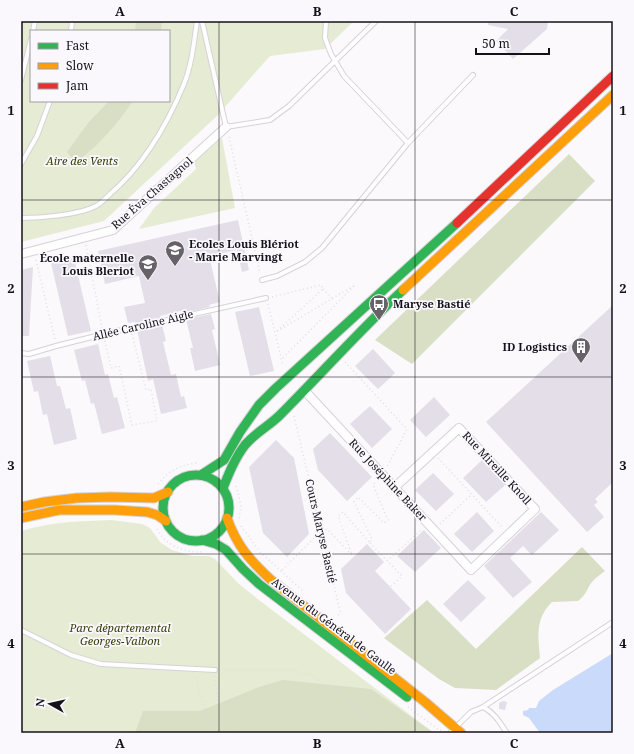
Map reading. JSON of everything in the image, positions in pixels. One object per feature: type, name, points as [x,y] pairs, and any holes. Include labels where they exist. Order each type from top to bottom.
[{"type":"main road","points":[[201,475],[213,480],[223,488],[228,500],[229,512],[222,528],[213,536],[202,540],[193,541],[177,535],[166,521],[163,506],[172,485],[178,480],[186,477],[201,475],[224,460],[240,432],[259,405],[276,388],[423,255],[613,76]]},
{"type":"main road","points":[[223,488],[230,470],[244,446],[251,438],[278,417],[378,313],[613,95]]},
{"type":"main road","points":[[21,507],[84,497],[154,498],[168,492]]},
{"type":"main road","points":[[21,518],[59,510],[115,510],[147,512],[157,515],[166,521]]},
{"type":"main road","name":"Avenue du Général de Gaulle","points":[[227,518],[232,534],[255,565],[441,714],[454,732]]},
{"type":"main road","name":"Avenue du Général de Gaulle","points":[[202,540],[216,544],[226,550],[259,584],[454,732]]},
{"type":"street","name":"Rue Éva Chastagnol","points":[[21,254],[34,252],[112,230],[226,127]]},
{"type":"street","name":"Rue Joséphine Baker","points":[[304,390],[471,570],[509,534]]},
{"type":"street","name":"Rue Mireille Knoll","points":[[432,452],[459,428],[536,509],[509,534]]},
{"type":"street","points":[[395,487],[432,452]]},
{"type":"lane","points":[[21,218],[72,214],[96,206],[124,182],[151,148],[170,114],[184,82],[193,49],[197,21]]},
{"type":"lane","points":[[202,21],[226,127],[270,120],[289,106],[376,21]]},
{"type":"lane","points":[[326,21],[326,38],[330,54],[344,76],[408,143]]},
{"type":"lane","points":[[21,80],[30,43]]},
{"type":"lane","points":[[262,280],[277,276],[306,262],[322,248],[408,143],[473,75]]},
{"type":"lane","points":[[21,164],[37,136],[50,102]]},
{"type":"lane","name":"Allée Caroline Aigle","points":[[21,353],[29,354],[104,334],[266,298]]},
{"type":"lane","points":[[454,732],[471,712],[484,707],[613,622]]},
{"type":"lane","points":[[21,630],[71,655],[101,664],[215,670]]},
{"type":"lane","points":[[484,707],[490,710],[507,733]]},
{"type":"path","points":[[226,127],[262,280]]},
{"type":"path","points":[[84,238],[111,368],[119,366],[132,424],[157,421],[150,389],[146,390],[131,328]]},
{"type":"path","points":[[34,252],[56,346]]},
{"type":"path","points":[[284,370],[276,332],[266,298],[321,285],[332,298]]},
{"type":"path","points":[[276,332],[355,285],[282,359]]},
{"type":"path","points":[[276,332],[323,289]]},
{"type":"path","points":[[344,361],[407,429],[382,473],[373,485],[388,520],[384,523],[358,497],[354,502],[372,539],[370,543]]},
{"type":"path","name":"Cours Maryse Bastié","points":[[294,416],[316,503],[340,611],[337,619],[331,626]]},
{"type":"path","points":[[432,452],[509,534]]},
{"type":"path","points":[[157,486],[164,477],[173,470],[186,464],[201,463]]},
{"type":"path","points":[[234,482],[240,500],[240,523],[246,534]]},
{"type":"path","points":[[434,530],[471,494]]},
{"type":"path","points":[[281,571],[321,531],[327,529],[352,555],[338,516],[342,512],[402,576],[391,586]]},
{"type":"path","points":[[387,561],[428,523]]},
{"type":"path","points":[[156,527],[164,539],[176,547],[189,552],[204,551]]},
{"type":"path","points":[[194,669],[211,733]]},
{"type":"path","points":[[237,733],[221,708],[215,685],[215,670],[292,670],[312,676],[334,689],[386,733]]},
{"type":"green space","name":"Aire des Vents","points":[[21,21],[354,21],[325,49],[270,56],[217,116],[104,221],[21,242]]},
{"type":"green space","points":[[136,21],[162,21],[161,30],[135,30]]},
{"type":"green space","points":[[108,102],[132,102],[115,125],[94,147],[79,160],[72,158],[67,152],[88,123]]},
{"type":"green space","points":[[222,138],[235,208],[139,229],[154,208],[196,169],[194,162]]},
{"type":"green space","points":[[569,154],[595,181],[412,364],[375,340]]},
{"type":"green space","name":"Parc départemental Georges-Valbon","points":[[111,520],[142,524],[150,528],[161,543],[172,550],[192,556],[209,556],[215,559],[239,584],[259,600],[434,733],[21,733],[21,531],[54,524]]},
{"type":"green space","points":[[582,547],[605,571],[593,581],[585,594],[578,601],[552,602],[540,621],[538,635],[540,658],[496,690],[455,688],[439,679],[384,638],[427,600],[476,649]]},
{"type":"green space","points":[[283,680],[371,689],[434,733],[135,733],[143,711],[200,711],[259,687]]},
{"type":"water","points":[[613,653],[613,733],[540,733],[529,718],[523,715],[523,711],[528,710],[529,708],[536,708],[539,701],[553,690]]},
{"type":"building","points":[[488,21],[548,21],[547,29],[513,59],[496,41],[508,29],[488,25]]},
{"type":"building","name":"Ecoles Louis Blériot - Marie Marvingt","points":[[238,220],[249,270],[242,272],[237,250],[209,256],[220,302],[209,305],[210,307],[184,313],[184,310],[135,324],[135,322],[128,323],[124,307],[145,303],[139,276],[105,284],[98,251]]},
{"type":"building","points":[[74,258],[91,331],[68,336],[51,263]]},
{"type":"building","points":[[33,267],[29,336],[21,336],[21,270]]},
{"type":"building","name":"ID Logistics","points":[[613,305],[613,482],[595,499],[598,502],[594,505],[604,517],[587,532],[486,422]]},
{"type":"building","points":[[259,307],[274,371],[250,376],[235,312]]},
{"type":"building","points":[[211,314],[215,329],[212,330],[220,365],[195,371],[190,348],[193,348],[186,319]]},
{"type":"building","points":[[162,325],[166,341],[163,342],[171,375],[176,374],[181,397],[184,396],[187,408],[161,414],[153,379],[148,381],[137,330]]},
{"type":"building","points":[[98,344],[105,375],[108,374],[114,398],[117,397],[125,428],[102,434],[94,403],[91,404],[85,380],[82,381],[74,350]]},
{"type":"building","points":[[373,349],[395,373],[378,389],[355,366]]},
{"type":"building","points":[[50,356],[57,386],[60,386],[66,409],[70,408],[77,439],[54,445],[47,414],[43,415],[38,391],[34,392],[27,361]]},
{"type":"building","points":[[434,397],[450,415],[426,437],[410,420]]},
{"type":"building","points":[[370,406],[392,429],[372,448],[350,424]]},
{"type":"building","points":[[330,433],[372,477],[347,501],[318,470],[313,449]]},
{"type":"building","points":[[276,440],[294,458],[309,534],[287,557],[263,533],[249,467]]},
{"type":"building","points":[[482,460],[505,485],[486,502],[463,478]]},
{"type":"building","points":[[433,473],[454,494],[436,511],[415,490]]},
{"type":"building","points":[[477,512],[494,531],[472,552],[454,534]]},
{"type":"building","points":[[541,512],[559,530],[532,555],[523,546],[510,558],[532,582],[513,598],[484,566]]},
{"type":"building","points":[[424,530],[441,548],[415,572],[397,556]]},
{"type":"building","points":[[367,544],[384,562],[375,571],[411,609],[385,634],[346,593],[341,569]]},
{"type":"building","points":[[468,580],[486,598],[461,622],[443,604]]},
{"type":"building","points":[[503,701],[507,702],[505,710],[499,709],[499,703]]},
{"type":"traffic: fast","points":[[201,475],[224,460],[240,432],[259,405],[276,388],[457,223]]},
{"type":"traffic: fast","points":[[223,488],[235,460],[245,445],[280,415],[403,290]]},
{"type":"traffic: fast","points":[[196,475],[209,478],[219,485],[226,495],[229,508],[226,521],[219,531],[209,538],[196,541],[183,538],[173,531],[166,521],[163,508],[166,495],[173,485],[183,478],[196,475]]},
{"type":"traffic: fast","points":[[202,540],[216,544],[226,550],[259,584],[407,697]]},
{"type":"traffic: slow","points":[[403,290],[613,95]]},
{"type":"traffic: slow","points":[[21,507],[44,502],[77,498],[154,498],[168,492]]},
{"type":"traffic: slow","points":[[21,518],[59,510],[115,510],[147,512],[157,515],[166,521]]},
{"type":"traffic: slow","points":[[227,518],[235,537],[244,552],[270,579],[425,702],[461,733]]},
{"type":"traffic: jam","points":[[457,223],[613,76]]},
{"type":"place","name":"Ecoles Louis Blériot - Marie Marvingt","points":[[175,267]]},
{"type":"place","name":"École maternelle Louis Bleriot","points":[[148,281]]},
{"type":"place","name":"Maryse Bastié","points":[[379,321]]},
{"type":"place","name":"ID Logistics","points":[[581,364]]}]
